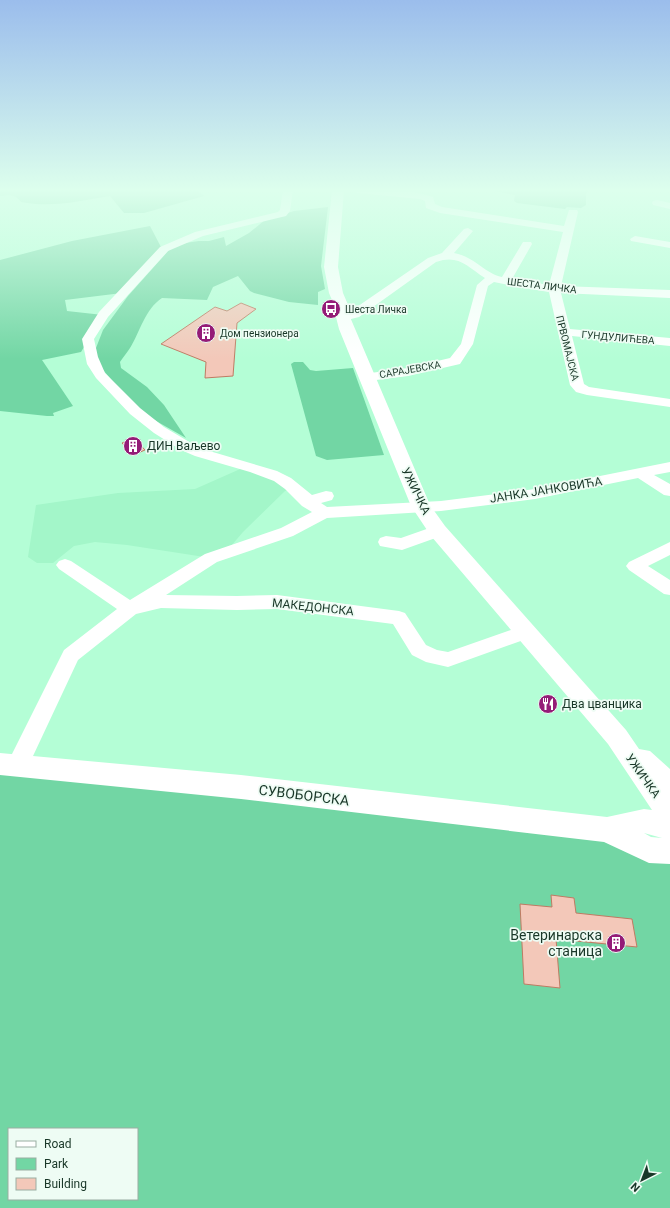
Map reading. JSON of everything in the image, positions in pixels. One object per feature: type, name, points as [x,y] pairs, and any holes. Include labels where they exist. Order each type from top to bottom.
[{"type":"main road","name":"УЖИЧКА","points":[[333,246],[331,267],[336,293],[342,307],[343,317],[420,506],[438,532],[617,737],[670,785]]},
{"type":"main road","name":"УЖИЧКА","points":[[617,737],[670,814]]},
{"type":"main road","name":"СУВОБОРСКА","points":[[10,765],[241,787],[607,830],[649,850],[670,851]]},
{"type":"main road","name":"СУВОБОРСКА","points":[[607,830],[644,821],[670,827]]},
{"type":"street","points":[[10,765],[22,756],[65,665],[71,655],[80,646],[130,609],[211,558],[287,532],[324,513],[308,502],[296,488],[280,478],[255,467],[214,458],[203,454],[173,439],[132,410],[103,378],[92,360],[88,339],[103,315],[164,249],[169,246]]},
{"type":"street","points":[[343,317],[355,314],[432,260],[446,255],[454,246]]},
{"type":"street","points":[[505,281],[526,246]]},
{"type":"street","points":[[554,289],[564,246]]},
{"type":"street","name":"ШЕСТА ЛИЧКА","points":[[446,255],[458,257],[468,261],[492,278],[505,281],[554,289],[670,294]]},
{"type":"street","name":"САРАЈЕВСКА","points":[[368,377],[408,372],[454,361],[467,344],[483,285],[492,278]]},
{"type":"street","name":"ПРВОМАЈСКА","points":[[554,289],[577,385],[581,389],[670,403]]},
{"type":"street","name":"ГУНДУЛИЋЕВА","points":[[565,332],[670,342]]},
{"type":"street","name":"ЈАНКА ЈАНКОВИЋА","points":[[324,513],[420,506],[441,506],[535,494],[670,467]]},
{"type":"street","points":[[640,473],[670,491]]},
{"type":"street","points":[[308,502],[326,496]]},
{"type":"street","points":[[386,542],[402,544],[438,532]]},
{"type":"street","points":[[670,548],[635,566],[670,590]]},
{"type":"street","points":[[66,565],[130,609]]},
{"type":"street","name":"МАКЕДОНСКА","points":[[130,609],[161,602],[277,602],[383,615],[399,618],[419,650],[433,657],[448,660],[524,632]]},
{"type":"shaded area","points":[[247,466],[296,488],[285,491],[243,532],[225,553],[211,558],[127,545],[95,542],[74,546],[53,563],[37,563],[28,557],[36,505],[118,493],[195,489]]},
{"type":"green space","points":[[52,246],[161,246],[162,249],[122,293],[65,300],[67,311],[103,315],[81,352],[42,360],[73,406],[53,413],[54,416],[0,411],[0,260]]},
{"type":"green space","points":[[174,246],[323,246],[321,266],[325,289],[318,292],[318,305],[289,302],[254,293],[250,291],[238,276],[213,287],[207,300],[162,298],[151,308],[143,321],[134,342],[120,362],[121,368],[147,387],[164,405],[186,438],[149,417],[128,399],[97,363],[96,348],[103,330],[128,296],[169,250]]},
{"type":"green space","points":[[294,362],[303,362],[310,370],[316,371],[353,368],[384,455],[327,460],[316,456],[291,364]]},
{"type":"green space","points":[[0,764],[437,811],[670,851],[670,1208],[0,1208]]},
{"type":"building","name":"Дом пензионера","points":[[241,303],[256,309],[237,323],[233,376],[205,378],[206,362],[161,344],[215,307],[227,311]]},
{"type":"building","name":"ДИН Ваљево","points":[[134,438],[145,450],[133,455],[122,443]]},
{"type":"building","name":"Ветеринарска станица","points":[[551,895],[574,898],[576,913],[632,919],[637,947],[556,939],[560,988],[524,984],[520,904],[552,907]]},
{"type":"place","name":"Шеста Личка","points":[[331,309]]},
{"type":"place","name":"Дом пензионера","points":[[206,333]]},
{"type":"place","name":"ДИН Ваљево","points":[[133,446]]},
{"type":"place","name":"Два цванцика","points":[[548,704]]},
{"type":"place","name":"Ветеринарска станица","points":[[616,943]]}]
